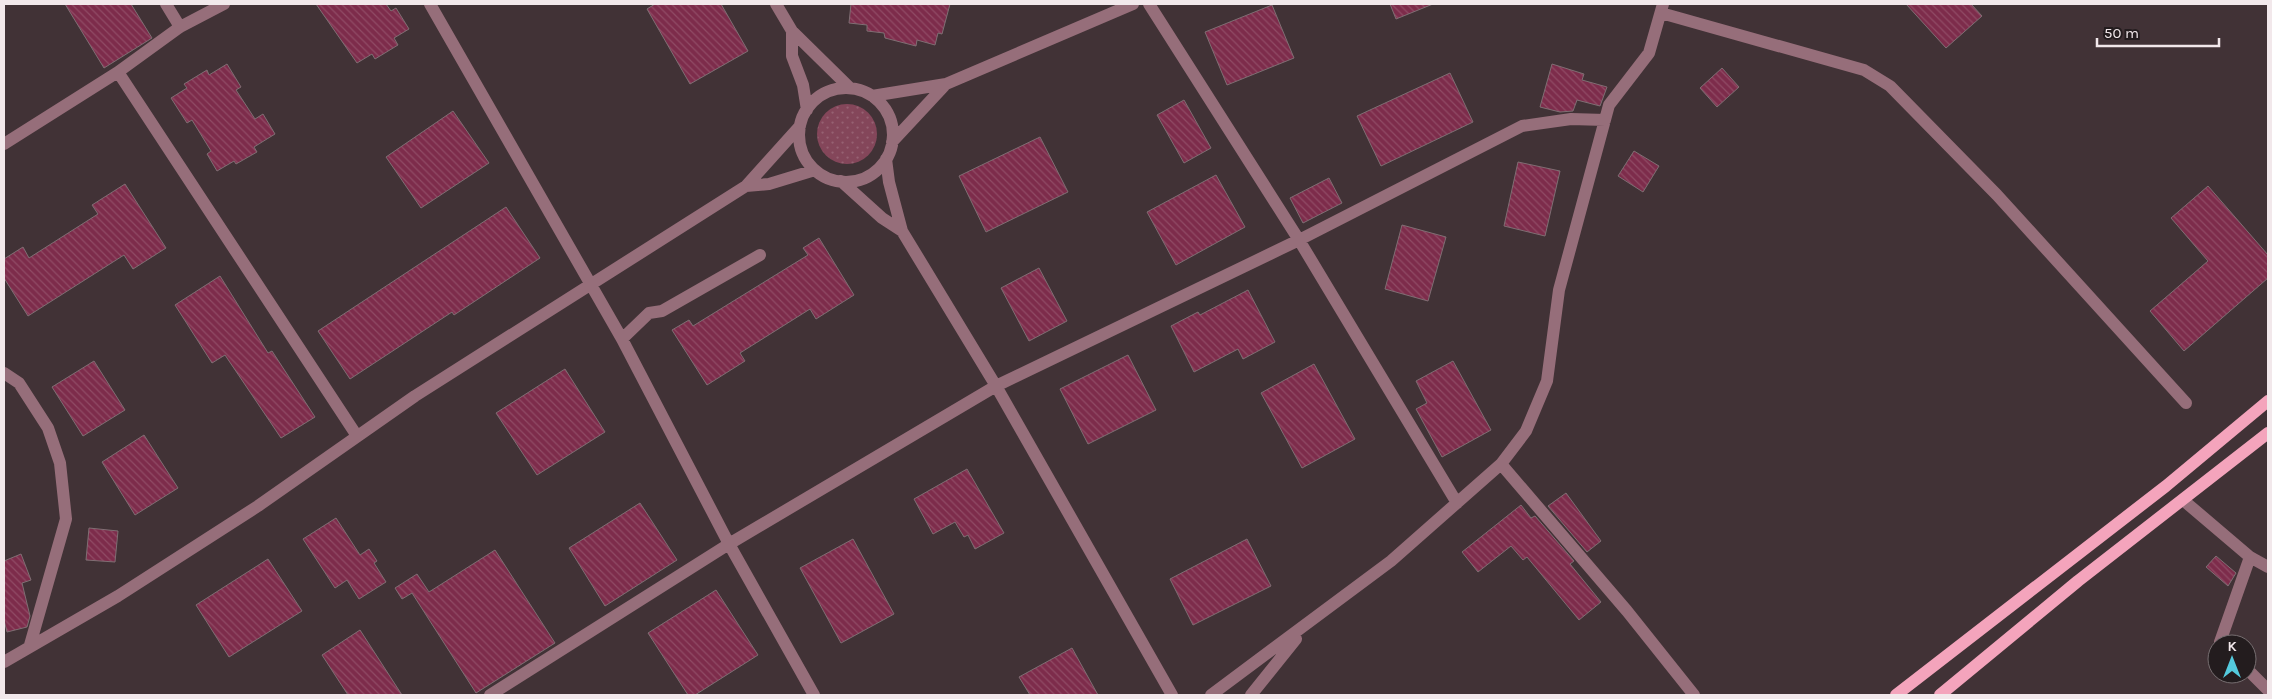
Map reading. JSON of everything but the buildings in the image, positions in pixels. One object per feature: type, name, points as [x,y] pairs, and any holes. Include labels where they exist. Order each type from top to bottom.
[{"type":"main road","points":[[1896,695],[2166,486],[2268,401]]},
{"type":"main road","points":[[1940,695],[2078,581],[2268,433]]},
{"type":"street","points":[[166,4],[180,27]]},
{"type":"street","points":[[4,144],[118,72],[180,27],[224,4]]},
{"type":"street","points":[[430,4],[622,339],[728,544],[814,695]]},
{"type":"street","points":[[776,4],[792,31],[850,88],[872,96],[888,114],[892,125],[892,142],[886,159],[879,168],[866,178],[850,182],[834,181],[808,163],[801,149],[800,126],[807,110],[823,94],[838,89],[850,88]]},
{"type":"street","points":[[872,96],[946,84],[1134,4]]},
{"type":"street","points":[[1148,4],[1299,240],[1457,503]]},
{"type":"street","points":[[1212,695],[1391,561],[1501,464],[1526,431],[1547,381],[1559,290],[1609,106],[1649,53],[1662,8],[1864,70],[1890,86],[1996,194],[2186,403]]},
{"type":"street","points":[[792,31],[792,56],[803,86],[807,110]]},
{"type":"street","points":[[118,72],[357,436]]},
{"type":"street","points":[[892,142],[946,84]]},
{"type":"street","points":[[490,695],[728,544],[996,386],[1299,240],[1522,126],[1572,119],[1605,120]]},
{"type":"street","points":[[4,662],[30,645],[126,591],[258,506],[415,396],[746,186],[800,126]]},
{"type":"street","points":[[886,159],[889,182],[902,231],[996,386],[1172,695]]},
{"type":"street","points":[[746,186],[769,184],[816,170]]},
{"type":"street","points":[[841,181],[882,218],[902,231]]},
{"type":"street","points":[[622,339],[649,312],[662,311],[760,256]]},
{"type":"street","points":[[4,373],[19,382],[48,428],[60,463],[66,519],[30,645]]},
{"type":"street","points":[[1501,464],[1627,611],[1694,695]]},
{"type":"street","points":[[2183,500],[2250,557],[2268,567]]},
{"type":"street","points":[[2223,634],[2250,557]]},
{"type":"street","points":[[1251,695],[1307,625]]},
{"type":"street","points":[[2257,679],[2268,690]]},
{"type":"shaded area","points":[[841,104],[853,104],[864,109],[872,117],[877,128],[875,146],[864,159],[853,164],[841,164],[830,159],[822,151],[817,140],[817,128],[822,117],[830,109]]}]
